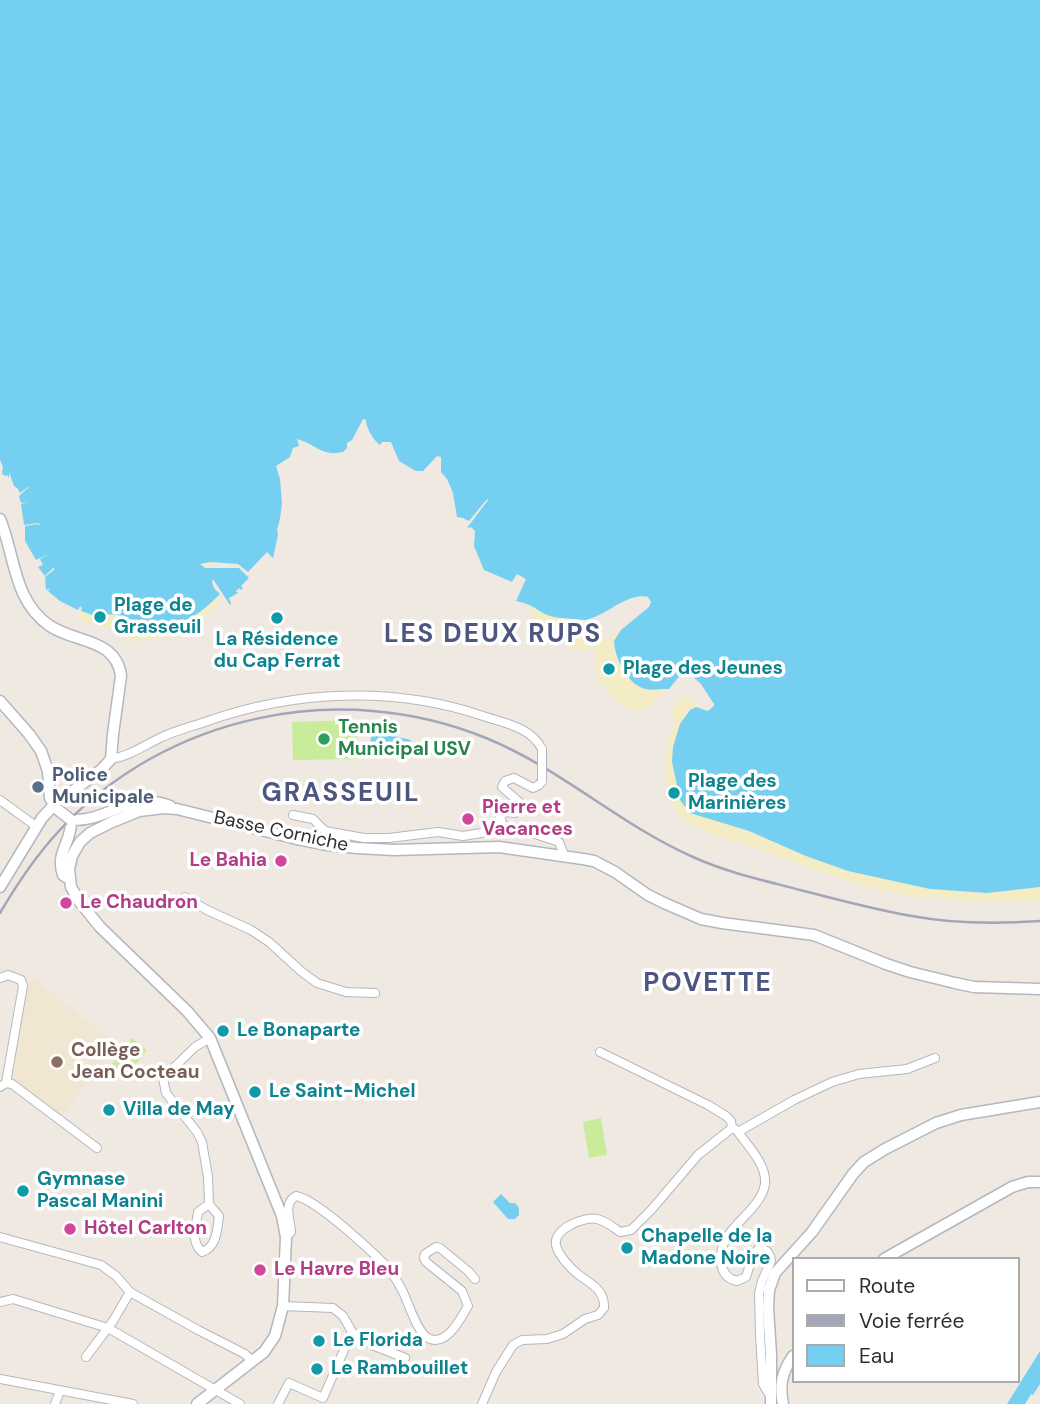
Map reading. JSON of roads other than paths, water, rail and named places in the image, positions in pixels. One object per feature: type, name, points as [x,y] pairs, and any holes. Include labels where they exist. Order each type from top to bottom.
[{"type":"main road","points":[[0,519],[20,586],[31,607],[50,626],[103,647],[111,653],[120,667],[121,676],[111,759],[55,807],[37,827],[0,887]]},
{"type":"main road","points":[[0,701],[41,751],[48,771],[50,798],[55,807],[74,823]]},
{"type":"main road","name":"Basse Corniche","points":[[134,808],[143,800],[150,800],[177,809],[328,845],[394,850],[499,847],[564,855],[594,862],[615,872],[656,899],[701,919],[814,935],[910,972],[974,987],[1040,989]]},
{"type":"main road","points":[[74,823],[134,808]]},
{"type":"main road","points":[[134,808],[80,842],[72,856],[69,879],[75,894],[100,928],[196,1020],[209,1038],[282,1216],[286,1237],[283,1306],[275,1336],[264,1352],[197,1404]]},
{"type":"main road","points":[[69,879],[63,875],[60,861],[74,823]]},
{"type":"main road","points":[[771,1400],[768,1308],[769,1290],[775,1273],[812,1231],[853,1174],[864,1162],[885,1149],[936,1123],[961,1115],[1040,1102]]},
{"type":"main road","points":[[888,1257],[1012,1187],[1028,1182],[1040,1182]]},
{"type":"main road","points":[[783,1404],[781,1378],[792,1358]]},
{"type":"street","points":[[111,759],[124,757],[161,737],[235,711],[285,701],[351,695],[402,698],[472,712],[532,734],[542,749],[542,781],[533,788],[514,778],[505,780],[502,787],[519,802],[520,808],[515,813],[505,812],[500,816],[503,826]]},
{"type":"street","points":[[0,800],[37,827]]},
{"type":"street","points":[[293,815],[313,819],[325,831],[364,838],[438,832],[463,836],[499,830],[503,826]]},
{"type":"street","points":[[503,826],[559,842],[564,855]]},
{"type":"street","points":[[185,897],[251,930],[317,983],[346,992],[375,993]]},
{"type":"street","points":[[0,978],[8,975],[21,980],[23,986],[3,1085],[12,1084],[97,1147]]},
{"type":"street","points":[[209,1038],[195,1047],[163,1078],[166,1093],[202,1142],[209,1203],[219,1216],[212,1245],[202,1252],[194,1239],[198,1212],[209,1203]]},
{"type":"street","points":[[600,1052],[726,1116],[761,1165],[765,1186],[758,1200],[727,1236],[721,1268],[726,1277],[737,1281],[746,1277],[753,1255],[758,1249],[764,1249],[771,1256],[762,1281],[759,1301],[763,1384],[771,1400]]},
{"type":"street","points":[[482,1404],[495,1372],[513,1345],[522,1340],[547,1339],[563,1334],[585,1319],[598,1315],[604,1308],[602,1295],[595,1286],[576,1273],[559,1252],[556,1240],[561,1230],[587,1218],[594,1218],[621,1232],[631,1230],[698,1155],[735,1130],[832,1082],[859,1074],[907,1069],[935,1058]]},
{"type":"street","points":[[286,1237],[291,1232],[289,1202],[292,1198],[301,1197],[325,1213],[376,1256],[400,1286],[422,1334],[430,1339],[440,1339],[456,1327],[468,1306],[462,1291],[426,1262],[425,1254],[436,1247],[440,1248],[475,1279]]},
{"type":"street","points":[[0,1237],[101,1265],[116,1276],[130,1292],[245,1354],[252,1361]]},
{"type":"street","points":[[86,1357],[130,1292]]},
{"type":"street","points":[[0,1302],[13,1299],[108,1328],[240,1404]]},
{"type":"street","points":[[283,1306],[333,1308],[343,1316],[352,1332],[372,1345],[405,1358]]},
{"type":"street","points":[[278,1404],[289,1383],[323,1398],[352,1332]]},
{"type":"street","points":[[0,1378],[132,1404]]},
{"type":"street","points":[[55,1404],[60,1391]]},
{"type":"water","points":[[0,0],[1040,0],[1040,887],[987,893],[930,889],[848,871],[749,831],[690,813],[680,800],[672,762],[673,747],[680,724],[690,710],[696,707],[708,711],[714,704],[701,684],[688,672],[681,674],[669,689],[648,689],[631,680],[622,668],[614,641],[621,630],[649,607],[651,602],[648,597],[632,598],[585,620],[549,615],[516,601],[526,579],[517,574],[512,582],[484,570],[474,546],[475,531],[471,527],[467,528],[488,500],[469,521],[457,517],[453,493],[441,472],[441,457],[437,456],[423,471],[416,471],[399,461],[391,442],[382,442],[380,445],[363,419],[343,452],[327,452],[297,439],[299,446],[293,448],[290,457],[276,466],[282,503],[273,558],[267,552],[248,572],[238,564],[200,564],[205,568],[239,568],[249,578],[241,586],[241,590],[239,588],[236,591],[238,593],[229,598],[230,605],[213,579],[214,588],[220,594],[197,614],[179,623],[145,625],[117,615],[96,612],[95,616],[81,611],[80,606],[78,610],[60,601],[48,591],[51,588],[46,590],[45,577],[55,569],[45,576],[38,567],[43,565],[40,559],[49,554],[36,560],[25,541],[25,526],[40,526],[39,523],[24,525],[21,504],[28,502],[21,503],[19,496],[29,487],[20,493],[9,472],[9,478],[2,474],[0,460]]},
{"type":"water","points":[[377,732],[411,740],[401,752],[376,755],[370,743],[372,735]]},
{"type":"water","points":[[501,1194],[519,1208],[519,1215],[515,1219],[508,1219],[493,1202]]},
{"type":"water","points":[[1040,1351],[1040,1384],[1025,1404],[1007,1404]]},
{"type":"railway","points":[[0,913],[27,871],[58,832],[101,792],[149,760],[202,735],[257,719],[314,711],[372,711],[430,720],[486,738],[513,750],[666,844],[706,863],[734,872],[858,905],[928,919],[976,923],[1040,921]]},
{"type":"place","name":"Plage de Grasseuil","points":[[100,617]]},
{"type":"place","name":"La Résidence du Cap Ferrat","points":[[277,618]]},
{"type":"place","name":"Plage des Jeunes","points":[[609,669]]},
{"type":"place","name":"Tennis Municipal USV","points":[[324,739]]},
{"type":"place","name":"Police Municipale","points":[[38,787]]},
{"type":"place","name":"Plage des Marinières","points":[[674,793]]},
{"type":"place","name":"Pierre et Vacances","points":[[468,819]]},
{"type":"place","name":"Le Bahia","points":[[281,861]]},
{"type":"place","name":"Le Chaudron","points":[[66,903]]},
{"type":"place","name":"Le Bonaparte","points":[[223,1031]]},
{"type":"place","name":"Collège Jean Cocteau","points":[[57,1062]]},
{"type":"place","name":"Le Saint-Michel","points":[[255,1092]]},
{"type":"place","name":"Villa de May","points":[[109,1110]]},
{"type":"place","name":"Gymnase Pascal Manini","points":[[23,1191]]},
{"type":"place","name":"Hôtel Carlton","points":[[70,1229]]},
{"type":"place","name":"Chapelle de la Madone Noire","points":[[627,1248]]},
{"type":"place","name":"Le Havre Bleu","points":[[260,1270]]},
{"type":"place","name":"Le Florida","points":[[319,1341]]},
{"type":"place","name":"Le Rambouillet","points":[[317,1369]]},
{"type":"district","name":"LES DEUX RUPS","points":[[493,635]]},
{"type":"district","name":"GRASSEUIL","points":[[341,794]]},
{"type":"district","name":"POVETTE","points":[[708,984]]}]
